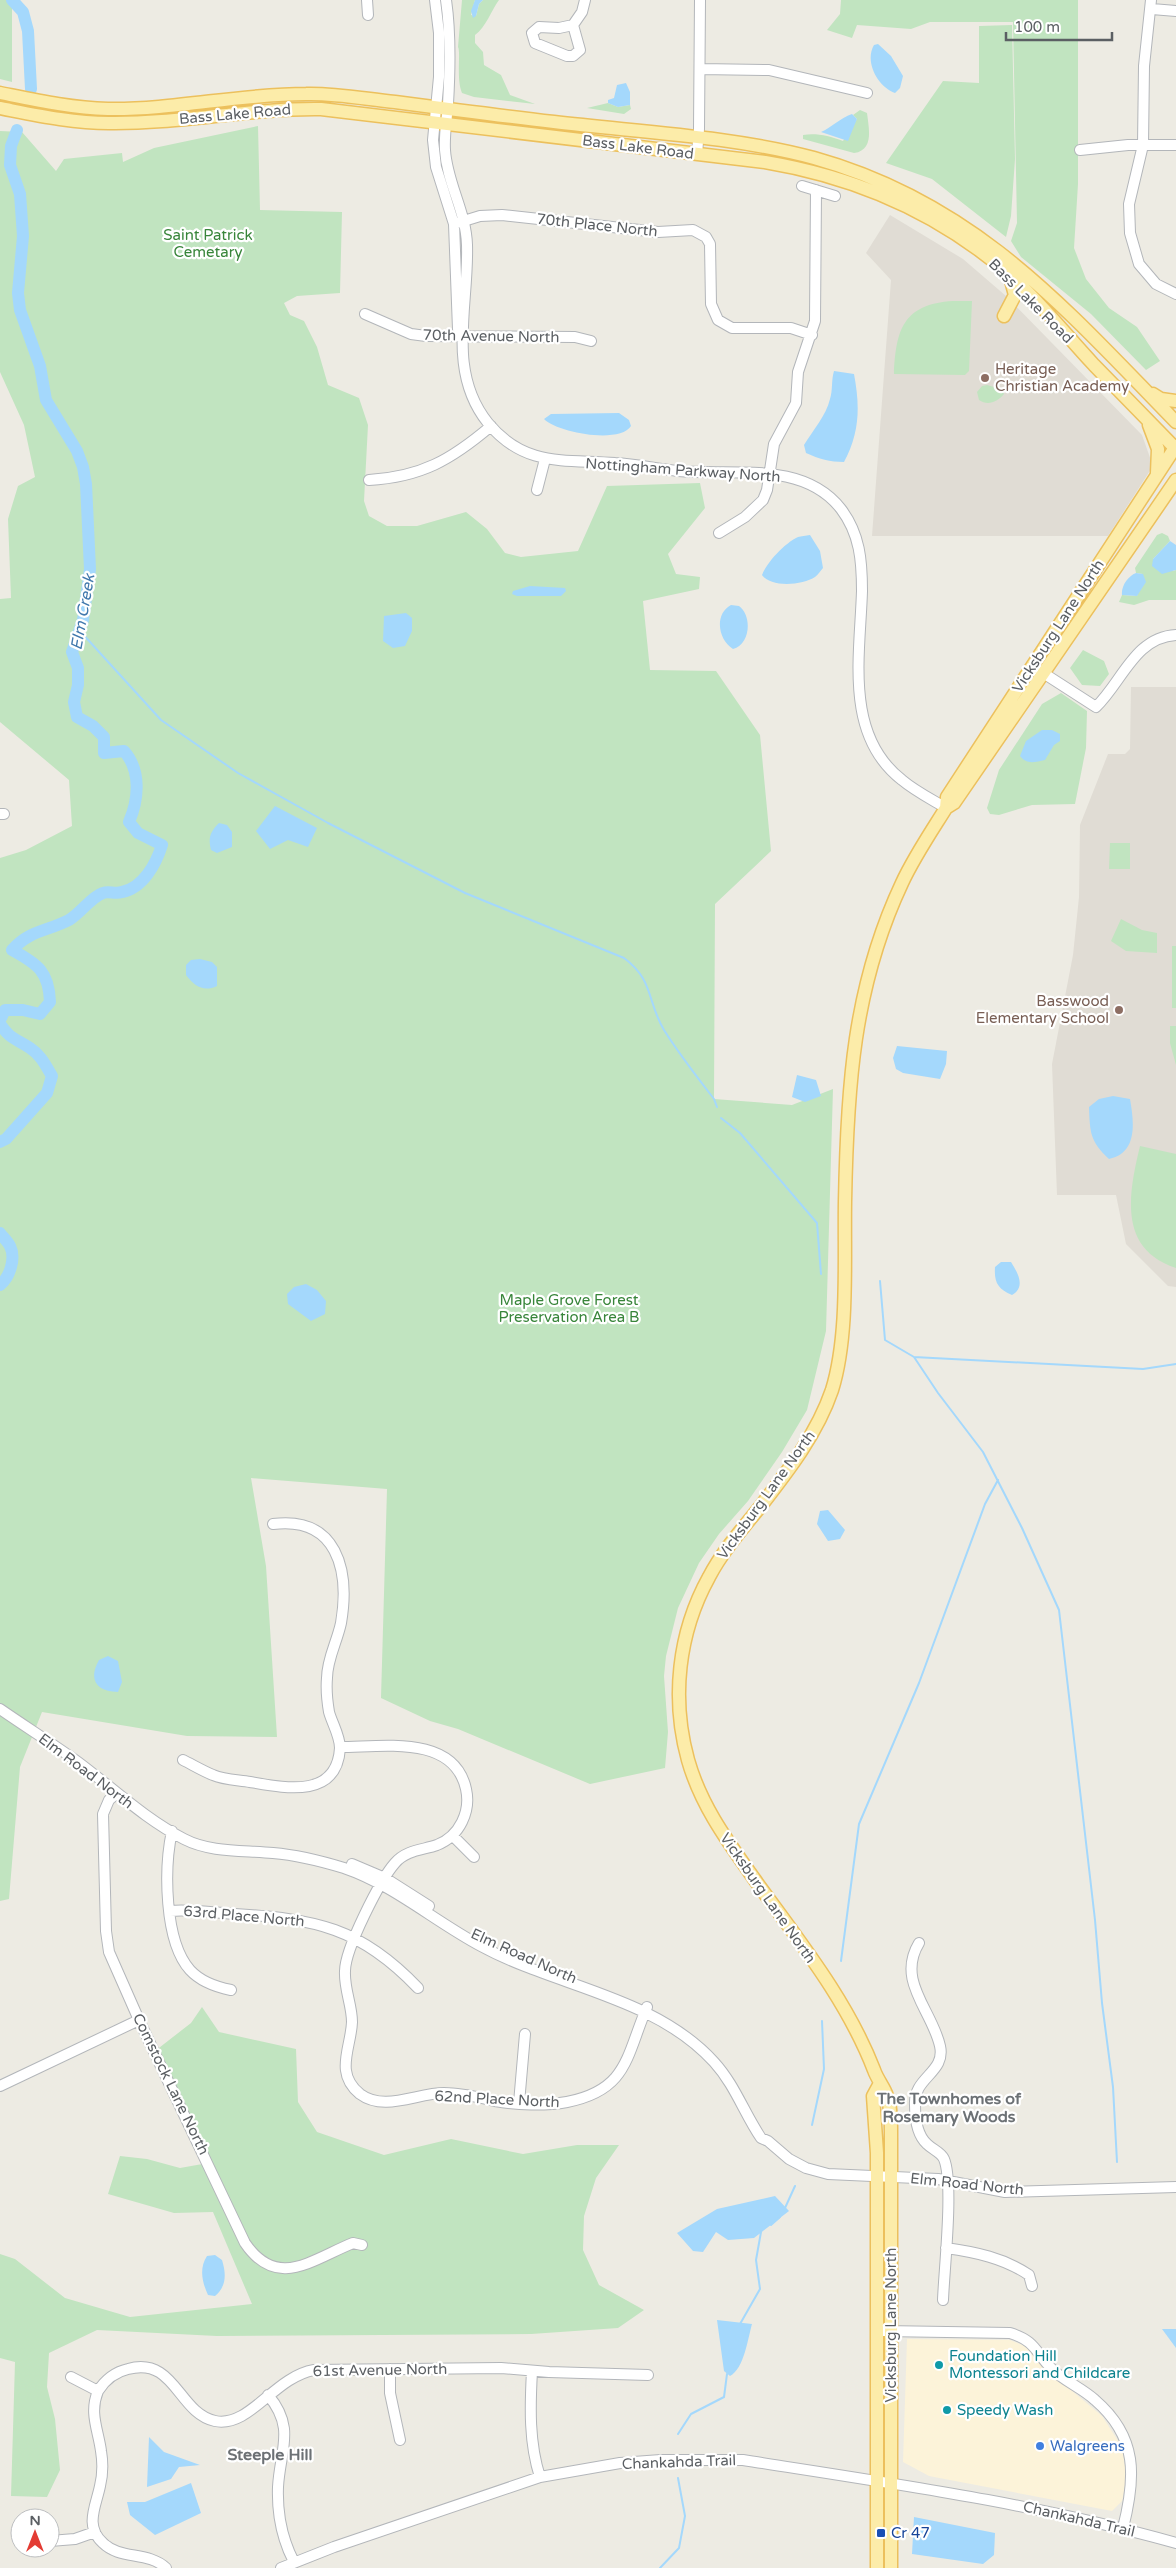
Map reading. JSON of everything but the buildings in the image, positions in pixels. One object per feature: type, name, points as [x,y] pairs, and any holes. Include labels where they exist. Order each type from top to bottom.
[{"type":"main road","name":"Bass Lake Road","points":[[1,93],[52,103],[108,109],[309,94],[699,138],[774,149],[823,161],[895,188],[943,213],[986,240],[1039,284],[1176,422]]},
{"type":"main road","name":"Bass Lake Road","points":[[0,108],[47,117],[108,124],[141,123],[252,111],[313,109],[697,154],[791,167],[872,190],[935,221],[974,247],[1009,274],[1176,447]]},
{"type":"main road","points":[[1009,274],[1015,295],[1004,316],[1017,305],[1023,303],[1040,306]]},
{"type":"main road","points":[[1140,386],[1161,399],[1176,401]]},
{"type":"main road","points":[[1148,420],[1158,449],[1156,475]]},
{"type":"main road","name":"Vicksburg Lane North","points":[[877,2568],[876,2482],[891,2177],[890,2114],[887,2094],[880,2085],[861,2039],[843,2007],[723,1834],[702,1800],[686,1754],[681,1726],[678,1692],[682,1652],[688,1628],[708,1578],[811,1436],[831,1390],[841,1349],[848,1091],[861,1001],[875,952],[903,881],[946,808],[947,797],[1176,447]]},
{"type":"main road","name":"Vicksburg Lane North","points":[[946,808],[954,803],[1045,674],[1176,480]]},
{"type":"main road","points":[[1160,502],[1176,495]]},
{"type":"main road","name":"Vicksburg Lane North","points":[[880,2085],[873,2096],[877,2130],[876,2177],[891,2485],[891,2568]]},
{"type":"street","points":[[367,0],[368,15]]},
{"type":"street","name":"Nottingham Parkway North","points":[[435,0],[439,32],[442,108]]},
{"type":"street","name":"Nottingham Parkway North","points":[[446,0],[449,36],[436,167],[454,224],[458,328],[461,337],[467,384],[477,406],[491,426],[519,448],[545,459],[572,463],[628,464],[679,471],[769,473],[801,481],[815,488],[839,507],[849,520],[860,552],[862,568],[860,696],[865,728],[877,752],[892,771],[903,781],[946,808]]},
{"type":"street","points":[[573,25],[580,50],[573,56],[567,56],[535,44],[532,33],[538,27],[558,28],[573,25],[582,12],[585,0]]},
{"type":"street","points":[[697,154],[699,138],[700,0]]},
{"type":"street","points":[[1176,11],[1152,5],[1144,66],[1144,145],[1129,204],[1131,243],[1139,264],[1164,290],[1176,294]]},
{"type":"street","points":[[700,69],[769,70],[866,94]]},
{"type":"street","name":"Nottingham Parkway North","points":[[440,123],[446,160],[465,221],[467,255],[464,328],[461,337]]},
{"type":"street","points":[[1080,150],[1144,145],[1176,145]]},
{"type":"street","points":[[802,186],[835,196]]},
{"type":"street","points":[[719,533],[756,508],[767,490],[774,444],[794,412],[798,372],[816,321],[816,190]]},
{"type":"street","name":"70th Place North","points":[[454,224],[502,214],[658,232],[692,230],[706,237],[710,244],[711,304],[718,320],[732,328],[791,328],[812,335]]},
{"type":"street","name":"70th Avenue North","points":[[365,314],[411,334],[461,337],[575,337],[591,341]]},
{"type":"street","points":[[369,480],[392,479],[428,469],[464,449],[491,426]]},
{"type":"street","points":[[536,490],[545,459]]},
{"type":"street","points":[[1032,665],[1096,706],[1139,651],[1152,641],[1176,635]]},
{"type":"street","points":[[183,1760],[215,1776],[305,1789],[329,1777],[336,1763],[340,1747],[329,1711],[326,1692],[327,1667],[340,1625],[343,1580],[338,1556],[329,1540],[317,1530],[301,1523],[273,1524]]},
{"type":"street","name":"Elm Road North","points":[[0,1709],[80,1763],[116,1794],[147,1817],[186,1840],[218,1849],[274,1853],[310,1859],[384,1881],[482,1947],[645,2010],[700,2048],[734,2089],[761,2138],[768,2141],[789,2159],[806,2168],[828,2174],[946,2180],[1005,2192],[1176,2187]]},
{"type":"street","points":[[340,1747],[419,1747],[436,1751],[451,1760],[460,1773],[466,1789],[467,1804],[464,1820],[452,1836],[439,1844],[407,1853],[396,1861],[354,1938]]},
{"type":"street","name":"Comstock Lane North","points":[[116,1794],[110,1800],[103,1814],[106,1932],[112,1958],[139,2020],[245,2243],[254,2256],[274,2269],[290,2268],[353,2243],[362,2245]]},
{"type":"street","points":[[172,1831],[168,1867],[170,1910],[174,1935],[189,1969],[216,1987],[231,1990]]},
{"type":"street","points":[[452,1836],[474,1857]]},
{"type":"street","name":"63rd Place North","points":[[170,1910],[198,1909],[303,1920],[329,1927],[371,1947],[391,1962],[418,1988]]},
{"type":"street","name":"62nd Place North","points":[[354,1938],[344,1971],[352,2024],[344,2063],[346,2076],[353,2086],[372,2100],[388,2102],[442,2093],[471,2094],[496,2101],[554,2104],[595,2094],[612,2083],[622,2072],[645,2010]]},
{"type":"street","points":[[919,1943],[912,1956],[913,1985],[930,2018],[941,2050],[940,2063],[917,2089],[914,2106],[919,2132],[927,2144],[940,2153],[945,2161],[946,2248],[943,2300]]},
{"type":"street","points":[[0,2086],[139,2020]]},
{"type":"street","points":[[519,2103],[525,2034]]},
{"type":"street","points":[[946,2248],[975,2252],[1006,2262],[1030,2275],[1032,2286]]},
{"type":"street","points":[[884,2331],[1010,2333],[1022,2337],[1033,2344],[1052,2369],[1096,2400],[1123,2432],[1129,2449],[1133,2477],[1123,2528]]},
{"type":"street","name":"61st Avenue North","points":[[98,2392],[106,2382],[120,2371],[132,2368],[150,2369],[171,2381],[198,2413],[212,2420],[224,2422],[245,2415],[289,2378],[308,2371],[502,2368],[532,2371],[648,2375]]},
{"type":"street","points":[[390,2369],[390,2393],[400,2440]]},
{"type":"street","points":[[532,2371],[531,2426],[536,2465],[540,2477]]},
{"type":"street","points":[[72,2377],[98,2392],[93,2414],[102,2453],[102,2471],[92,2511],[95,2532],[103,2544],[112,2550],[153,2559],[166,2568]]},
{"type":"street","points":[[268,2395],[279,2410],[285,2428],[286,2441],[279,2476],[278,2504],[282,2532],[294,2562]]},
{"type":"street","name":"Chankahda Trail","points":[[282,2568],[334,2546],[540,2477],[620,2463],[711,2458],[743,2460],[1033,2507],[1123,2528],[1176,2543]]},
{"type":"street","points":[[60,2540],[75,2539],[95,2532]]},
{"type":"shaded area","name":"Heritage Christian Academy","points":[[890,215],[963,259],[1006,296],[1142,435],[1153,466],[1108,536],[872,536],[891,280],[866,253]]},
{"type":"shaded area","name":"Basswood Elementary School","points":[[1131,687],[1176,687],[1176,1287],[1168,1286],[1126,1244],[1116,1195],[1057,1195],[1052,1064],[1073,955],[1079,897],[1080,825],[1108,754],[1125,754],[1130,749]]},
{"type":"shaded area","points":[[907,2339],[1010,2340],[1025,2346],[1047,2370],[1102,2416],[1122,2447],[1127,2477],[1122,2501],[1112,2511],[929,2476],[903,2462]]},
{"type":"green space","points":[[0,0],[12,0],[12,82],[0,79]]},
{"type":"green space","points":[[462,0],[475,0],[471,15],[476,16],[479,4],[483,0],[499,0],[479,32],[475,35],[475,43],[483,52],[484,65],[501,75],[510,95],[535,104],[474,97],[462,93],[459,81],[458,47]]},
{"type":"green space","points":[[841,0],[1078,0],[1078,184],[1074,248],[1086,279],[1109,308],[1137,327],[1160,361],[1146,370],[1091,314],[1021,257],[1011,241],[1017,223],[1013,22],[930,22],[911,29],[857,25],[852,38],[827,30],[840,14]]},
{"type":"green space","points":[[1012,25],[1015,159],[1011,216],[1006,237],[932,179],[886,163],[943,81],[979,83],[979,26]]},
{"type":"green space","points":[[608,103],[618,107],[630,105],[631,109],[624,114],[587,108]]},
{"type":"green space","points":[[860,110],[867,113],[869,138],[865,148],[860,151],[854,153],[803,139],[803,135],[813,134],[843,141],[857,119],[853,115]]},
{"type":"green space","points":[[258,126],[260,210],[342,212],[340,293],[297,296],[284,303],[290,315],[304,321],[317,347],[328,385],[359,398],[368,425],[364,501],[369,516],[387,526],[417,526],[466,512],[487,529],[505,553],[521,557],[578,551],[607,486],[700,483],[705,508],[668,554],[676,574],[700,577],[699,589],[643,601],[650,670],[716,671],[760,735],[771,851],[715,904],[714,1099],[792,1105],[833,1089],[826,1331],[807,1410],[782,1452],[748,1501],[719,1534],[699,1563],[678,1608],[666,1656],[664,1676],[668,1732],[665,1768],[590,1784],[458,1729],[430,1721],[381,1698],[387,1489],[251,1478],[266,1566],[277,1737],[187,1736],[42,1712],[20,1767],[9,1899],[0,1901],[0,858],[26,850],[72,826],[69,780],[0,722],[0,599],[11,598],[8,519],[18,486],[35,477],[24,425],[0,372],[0,131],[22,132],[56,171],[64,159],[122,153],[123,162],[154,148]]},
{"type":"green space","points":[[953,301],[972,301],[969,371],[965,375],[894,374],[897,344],[905,322],[923,307]]},
{"type":"green space","points":[[987,385],[1001,389],[1004,394],[992,402],[982,402],[979,400],[977,392],[982,386]]},
{"type":"green space","points":[[1162,533],[1168,536],[1170,541],[1153,559],[1173,571],[1176,570],[1176,600],[1149,600],[1134,605],[1119,602],[1122,595],[1137,596],[1143,574],[1136,573],[1135,568],[1157,535]]},
{"type":"green space","points":[[1083,650],[1104,661],[1109,674],[1100,686],[1082,685],[1070,668]]},
{"type":"green space","points":[[1061,693],[1087,711],[1086,748],[1075,804],[1032,805],[999,815],[990,814],[987,808],[999,770],[1042,704]]},
{"type":"green space","points":[[1110,843],[1130,843],[1130,869],[1109,869]]},
{"type":"green space","points":[[1121,919],[1142,930],[1157,933],[1157,953],[1126,951],[1111,941]]},
{"type":"green space","points":[[1172,946],[1176,946],[1176,1008],[1172,1008]]},
{"type":"green space","points":[[1170,1026],[1176,1026],[1176,1065],[1170,1043]]},
{"type":"green space","points":[[1140,1146],[1176,1154],[1176,1268],[1157,1259],[1144,1247],[1136,1233],[1132,1217],[1131,1200]]},
{"type":"green space","points":[[202,2007],[219,2032],[296,2049],[298,2102],[317,2132],[384,2155],[451,2139],[523,2154],[577,2145],[619,2145],[596,2178],[584,2216],[583,2250],[599,2285],[644,2310],[618,2328],[531,2334],[217,2336],[97,2330],[49,2353],[47,2387],[55,2419],[60,2470],[47,2497],[11,2496],[15,2362],[0,2358],[0,2254],[15,2259],[65,2298],[130,2317],[252,2304],[213,2212],[174,2213],[108,2194],[120,2156],[147,2159],[180,2168],[208,2163],[155,2051],[191,2023]]},
{"type":"water","points":[[475,0],[483,0],[479,4],[476,16],[473,18],[471,11]]},
{"type":"water","points":[[878,44],[891,56],[903,76],[900,88],[895,93],[883,85],[874,73],[871,52],[874,45]]},
{"type":"water","points":[[626,83],[630,92],[630,105],[618,107],[608,103],[608,100],[614,98],[617,85]]},
{"type":"water","points":[[852,114],[857,119],[848,141],[821,132],[844,118]]},
{"type":"water","points":[[834,371],[854,374],[857,397],[856,429],[844,462],[829,461],[806,453],[804,445],[828,405]]},
{"type":"water","points":[[619,413],[629,420],[631,426],[625,431],[615,434],[602,435],[575,432],[562,429],[544,419],[551,414]]},
{"type":"water","points":[[810,535],[820,551],[823,568],[816,576],[803,582],[787,584],[772,582],[762,575],[782,548],[798,537]]},
{"type":"water","points":[[1170,541],[1176,545],[1176,570],[1162,574],[1152,566],[1153,559]]},
{"type":"water","points":[[1136,573],[1143,574],[1146,582],[1137,596],[1122,595],[1126,582],[1130,576]]},
{"type":"water","points":[[530,586],[565,588],[566,591],[561,596],[517,596],[512,594],[513,591]]},
{"type":"water","points":[[731,605],[739,606],[743,610],[748,622],[746,636],[739,646],[733,649],[724,640],[720,627],[722,614]]},
{"type":"water","points":[[406,613],[412,618],[412,631],[405,646],[393,648],[383,641],[384,616]]},
{"type":"water","points":[[1042,730],[1052,730],[1060,734],[1060,741],[1054,745],[1045,760],[1025,761],[1020,756],[1026,741]]},
{"type":"water","points":[[275,806],[317,828],[308,847],[288,840],[270,849],[256,831]]},
{"type":"water","points":[[219,823],[227,825],[232,832],[232,847],[217,853],[211,850],[210,839],[212,832]]},
{"type":"water","points":[[200,959],[212,962],[217,967],[217,986],[208,989],[200,987],[193,983],[186,975],[186,965],[191,960]]},
{"type":"water","points":[[897,1046],[947,1051],[946,1064],[940,1079],[903,1073],[896,1069],[893,1058]]},
{"type":"water","points":[[797,1075],[816,1080],[821,1096],[805,1102],[792,1097]]},
{"type":"water","points":[[1113,1096],[1130,1099],[1133,1127],[1132,1135],[1125,1150],[1118,1156],[1109,1159],[1098,1147],[1092,1136],[1089,1107],[1099,1099]]},
{"type":"water","points":[[1001,1262],[1011,1262],[1018,1275],[1019,1288],[1012,1295],[1000,1288],[996,1281],[995,1267]]},
{"type":"water","points":[[306,1284],[317,1290],[326,1301],[325,1314],[311,1321],[288,1304],[287,1294],[294,1287]]},
{"type":"water","points":[[828,1510],[845,1530],[840,1539],[828,1541],[817,1524],[820,1511]]},
{"type":"water","points":[[108,1656],[118,1661],[122,1682],[118,1692],[104,1690],[99,1687],[94,1678],[99,1660]]},
{"type":"water","points":[[775,2196],[789,2211],[754,2238],[728,2240],[716,2232],[703,2252],[693,2251],[677,2233],[717,2209]]},
{"type":"water","points":[[215,2255],[222,2260],[225,2279],[222,2288],[215,2296],[208,2295],[204,2285],[202,2270],[207,2256]]},
{"type":"water","points":[[717,2320],[752,2324],[742,2360],[739,2367],[730,2376],[724,2371]]},
{"type":"water","points":[[1162,2329],[1176,2329],[1176,2348]]},
{"type":"water","points":[[149,2437],[164,2452],[200,2465],[179,2467],[171,2479],[147,2487]]},
{"type":"water","points":[[191,2483],[201,2513],[155,2535],[130,2515],[127,2502],[145,2502]]},
{"type":"water","points":[[914,2517],[995,2533],[994,2555],[983,2564],[912,2554]]},
{"type":"waterway","name":"Elm Creek","points":[[12,0],[23,12],[28,31],[31,89]]},
{"type":"waterway","name":"Elm Creek","points":[[0,1020],[5,1010],[23,1010],[40,1014],[50,1002],[47,983],[40,970],[29,960],[12,950],[26,938],[69,920],[99,895],[105,892],[122,892],[136,886],[148,874],[162,845],[138,833],[129,822],[135,804],[137,785],[130,759],[124,751],[104,753],[104,737],[93,726],[77,717],[74,702],[78,685],[78,668],[72,652],[83,620],[90,569],[86,484],[83,467],[77,451],[46,400],[40,366],[20,310],[18,293],[23,236],[20,194],[10,165],[11,146],[17,130]]},
{"type":"waterway","points":[[80,631],[161,720],[238,773],[328,823],[465,893],[624,958],[641,975],[664,1030],[714,1099],[717,1107]]},
{"type":"waterway","name":"Elm Creek","points":[[0,1024],[10,1036],[37,1054],[52,1076],[47,1093],[6,1139],[0,1142]]},
{"type":"waterway","points":[[721,1118],[740,1133],[817,1223],[821,1274]]},
{"type":"waterway","name":"Elm Creek","points":[[0,1233],[12,1251],[11,1267],[4,1282],[0,1285]]},
{"type":"waterway","points":[[880,1281],[885,1340],[914,1357],[1143,1369],[1176,1364]]},
{"type":"waterway","points":[[914,1357],[938,1393],[983,1452],[1022,1528],[1059,1610],[1113,2087],[1117,2162]]},
{"type":"waterway","points":[[841,1961],[859,1824],[919,1683],[985,1504],[998,1480]]},
{"type":"waterway","points":[[812,2125],[824,2069],[822,2021]]},
{"type":"waterway","points":[[785,2208],[795,2186]]},
{"type":"waterway","points":[[771,2225],[780,2217]]},
{"type":"waterway","points":[[740,2324],[760,2289],[756,2260],[761,2232]]},
{"type":"waterway","points":[[678,2434],[691,2414],[724,2397],[727,2374]]},
{"type":"waterway","points":[[660,2568],[679,2548],[685,2516],[678,2478]]},
{"type":"place","name":"Heritage Christian Academy","points":[[985,378]]},
{"type":"place","name":"Basswood Elementary School","points":[[1119,1010]]},
{"type":"place","name":"Foundation Hill Montessori and Childcare","points":[[939,2365]]},
{"type":"place","name":"Speedy Wash","points":[[947,2410]]},
{"type":"place","name":"Walgreens","points":[[1040,2446]]},
{"type":"place","name":"Cr 47","points":[[881,2533]]},
{"type":"district","name":"The Townhomes of Rosemary Woods","points":[[949,2107]]},
{"type":"district","name":"Steeple Hill","points":[[270,2454]]},
{"type":"park label","name":"Saint Patrick Cemetary","points":[[208,244]]},
{"type":"park label","name":"Maple Grove Forest Preservation Area B","points":[[569,1308]]}]
